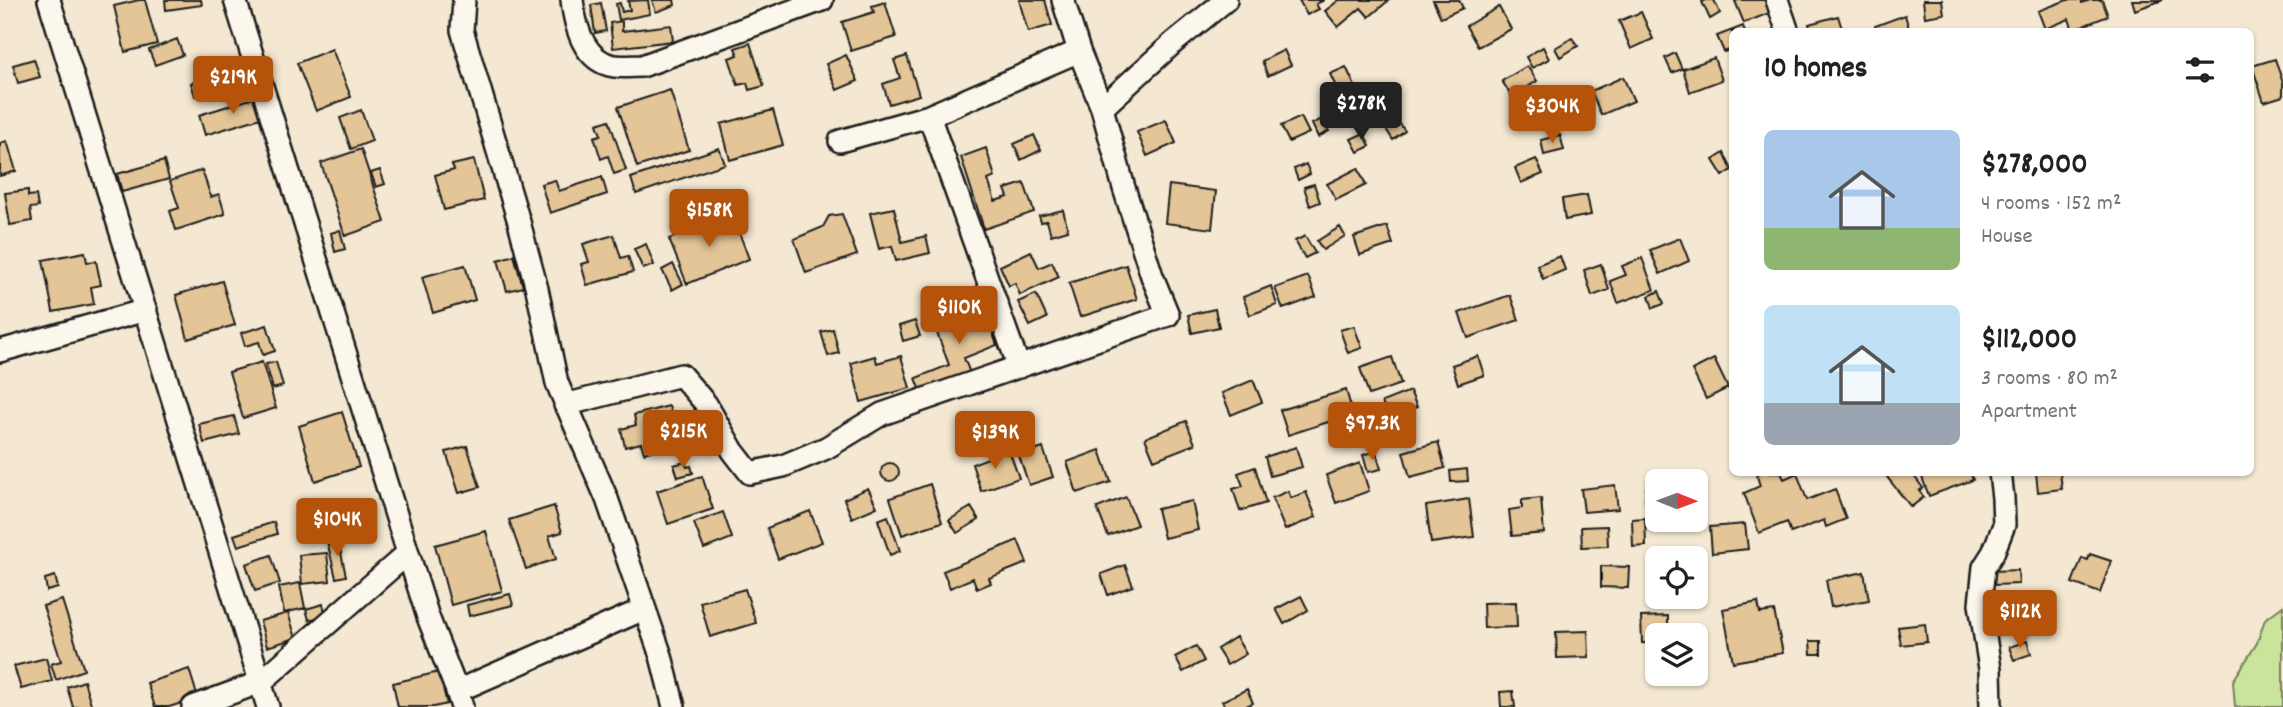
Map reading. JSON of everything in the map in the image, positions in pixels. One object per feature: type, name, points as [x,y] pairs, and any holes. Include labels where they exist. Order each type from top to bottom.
[{"type":"street","points":[[49,0],[268,707]]},
{"type":"street","points":[[235,0],[428,617],[459,699],[644,609]]},
{"type":"street","points":[[464,0],[462,30],[519,222],[537,289],[557,383],[607,499],[661,656],[674,707]]},
{"type":"street","points":[[572,0],[574,18],[584,43],[596,60],[613,66],[642,66],[822,0]]},
{"type":"street","points":[[565,405],[681,375],[706,404],[733,451],[750,473],[783,466],[826,448],[881,414],[1168,315],[1153,276],[1102,108],[1079,51],[1063,0]]},
{"type":"street","points":[[1102,108],[1226,0]]},
{"type":"street","points":[[1777,0],[1787,28]]},
{"type":"street","points":[[840,141],[929,116],[1079,51]]},
{"type":"street","points":[[929,116],[1019,367]]},
{"type":"street","points":[[0,351],[146,310]]},
{"type":"street","points":[[1991,707],[1990,669],[1980,604],[1984,567],[1993,553],[2004,525],[2000,476]]},
{"type":"street","points":[[193,707],[261,682],[408,553]]},
{"type":"green space","points":[[2283,606],[2283,707],[2235,707],[2233,681],[2257,643],[2265,619]]},
{"type":"building","points":[[145,0],[157,44],[125,52],[114,6]]},
{"type":"building","points":[[165,0],[201,0],[202,5],[166,10]]},
{"type":"building","points":[[648,0],[650,14],[619,20],[616,4],[620,3],[622,12],[630,10],[628,1]]},
{"type":"building","points":[[652,0],[674,0],[675,5],[656,12]]},
{"type":"building","points":[[1019,0],[1045,0],[1052,25],[1028,32]]},
{"type":"building","points":[[1299,0],[1324,0],[1316,4],[1319,9],[1307,15]]},
{"type":"building","points":[[1339,0],[1389,0],[1369,17],[1361,8],[1338,27],[1325,11]]},
{"type":"building","points":[[1433,0],[1459,0],[1463,8],[1441,18]]},
{"type":"building","points":[[1714,0],[1720,13],[1710,19],[1702,2]]},
{"type":"building","points":[[1767,0],[1772,12],[1744,23],[1735,1]]},
{"type":"building","points":[[1923,0],[1942,0],[1944,14],[1925,17]]},
{"type":"building","points":[[2067,0],[2081,0],[2082,3],[2102,0],[2108,16],[2078,28],[2072,28],[2069,19],[2045,28],[2038,11]]},
{"type":"building","points":[[2132,0],[2163,0],[2135,10]]},
{"type":"building","points":[[885,2],[896,37],[851,51],[842,22],[874,12],[872,6]]},
{"type":"building","points":[[601,3],[606,31],[595,33],[591,5]]},
{"type":"building","points":[[1499,7],[1511,29],[1478,47],[1466,26]]},
{"type":"building","points":[[1641,12],[1653,39],[1631,49],[1619,21]]},
{"type":"building","points":[[1905,15],[1909,28],[1876,28]]},
{"type":"building","points":[[1838,16],[1842,28],[1810,28],[1809,24]]},
{"type":"building","points":[[622,21],[622,31],[671,25],[673,41],[613,48],[610,23]]},
{"type":"building","points":[[1729,31],[1729,50],[1724,52],[1717,36]]},
{"type":"building","points":[[1572,38],[1578,46],[1560,57],[1555,48]]},
{"type":"building","points":[[177,39],[183,55],[155,65],[149,50]]},
{"type":"building","points":[[750,43],[764,86],[749,90],[747,83],[738,85],[729,58],[738,55],[735,48]]},
{"type":"building","points":[[1543,47],[1549,59],[1532,68],[1526,57]]},
{"type":"building","points":[[332,49],[351,97],[316,111],[297,63]]},
{"type":"building","points":[[1284,50],[1291,65],[1268,76],[1262,61]]},
{"type":"building","points":[[1675,53],[1682,69],[1672,73],[1665,58]]},
{"type":"building","points":[[846,55],[858,81],[837,90],[826,64]]},
{"type":"building","points":[[907,56],[919,95],[889,104],[883,84],[900,78],[894,60]]},
{"type":"building","points":[[1714,58],[1722,80],[1690,92],[1683,69]]},
{"type":"building","points":[[34,59],[40,77],[18,83],[13,65]]},
{"type":"building","points":[[2275,59],[2283,83],[2283,96],[2264,102],[2254,65]]},
{"type":"building","points":[[1527,66],[1537,81],[1512,97],[1502,81]]},
{"type":"building","points":[[1346,67],[1361,99],[1345,106],[1330,74]]},
{"type":"building","points":[[1623,77],[1634,101],[1601,115],[1591,91]]},
{"type":"building","points":[[200,80],[204,94],[195,96],[191,83]]},
{"type":"building","points":[[670,90],[689,150],[637,167],[618,107]]},
{"type":"building","points":[[260,96],[267,116],[205,135],[199,115]]},
{"type":"building","points":[[1388,108],[1405,131],[1393,140],[1377,115]]},
{"type":"building","points":[[361,110],[372,141],[351,149],[340,118]]},
{"type":"building","points":[[773,110],[783,145],[730,160],[721,124]]},
{"type":"building","points":[[1301,117],[1309,133],[1289,142],[1281,126]]},
{"type":"building","points":[[1322,119],[1329,131],[1318,137],[1312,124]]},
{"type":"building","points":[[609,120],[626,170],[614,174],[608,156],[601,159],[594,137],[601,135],[597,124]]},
{"type":"building","points":[[1166,120],[1176,143],[1147,156],[1137,132]]},
{"type":"building","points":[[1364,133],[1370,146],[1358,152],[1351,139]]},
{"type":"building","points":[[1034,135],[1041,150],[1021,160],[1014,144]]},
{"type":"building","points":[[1560,135],[1564,150],[1544,155],[1541,140]]},
{"type":"building","points":[[7,141],[16,171],[0,176],[0,143]]},
{"type":"building","points":[[719,148],[725,164],[636,194],[631,178]]},
{"type":"building","points":[[986,148],[995,177],[988,180],[995,201],[1008,197],[1005,189],[1024,183],[1034,212],[984,229],[961,157]]},
{"type":"building","points":[[361,149],[385,222],[345,236],[321,163]]},
{"type":"building","points":[[1724,153],[1729,164],[1729,172],[1723,176],[1713,160]]},
{"type":"building","points":[[1536,159],[1543,174],[1521,183],[1515,168]]},
{"type":"building","points":[[474,160],[484,200],[444,210],[435,175],[454,170],[452,165]]},
{"type":"building","points":[[164,161],[169,179],[122,192],[117,174]]},
{"type":"building","points":[[1306,164],[1310,174],[1298,180],[1294,169]]},
{"type":"building","points":[[1358,168],[1366,185],[1336,200],[1327,184]]},
{"type":"building","points":[[202,170],[211,197],[219,194],[225,214],[176,230],[170,211],[179,208],[170,181]]},
{"type":"building","points":[[380,170],[385,184],[376,187],[371,173]]},
{"type":"building","points":[[602,177],[607,194],[550,213],[541,184],[555,180],[559,191]]},
{"type":"building","points":[[1314,184],[1320,202],[1310,206],[1304,187]]},
{"type":"building","points":[[1169,185],[1216,191],[1212,229],[1165,223]]},
{"type":"building","points":[[28,190],[28,196],[36,195],[38,207],[30,208],[32,221],[10,225],[5,193]]},
{"type":"building","points":[[1587,195],[1591,215],[1565,220],[1562,199]]},
{"type":"building","points":[[894,208],[902,242],[926,236],[930,253],[896,261],[892,246],[879,249],[870,213]]},
{"type":"building","points":[[1063,210],[1068,230],[1051,235],[1047,221],[1041,222],[1039,216]]},
{"type":"building","points":[[842,214],[857,255],[806,273],[794,239],[823,227],[829,216]]},
{"type":"building","points":[[726,216],[730,226],[736,224],[749,259],[687,284],[669,239]]},
{"type":"building","points":[[1387,226],[1393,244],[1360,255],[1354,237]]},
{"type":"building","points":[[1340,227],[1345,236],[1323,250],[1317,241]]},
{"type":"building","points":[[340,230],[345,249],[335,252],[331,233]]},
{"type":"building","points":[[614,235],[621,258],[628,256],[633,272],[587,285],[581,264],[589,262],[583,244]]},
{"type":"building","points":[[1305,236],[1315,253],[1305,258],[1295,241]]},
{"type":"building","points":[[1680,238],[1689,261],[1660,274],[1650,250]]},
{"type":"building","points":[[646,244],[654,265],[643,269],[634,249]]},
{"type":"building","points":[[1031,251],[1039,268],[1052,262],[1059,277],[1020,295],[1015,283],[1009,286],[1000,266]]},
{"type":"building","points":[[85,252],[87,262],[96,261],[101,285],[91,287],[94,304],[53,312],[43,260]]},
{"type":"building","points":[[514,255],[523,287],[507,291],[498,260]]},
{"type":"building","points":[[1560,256],[1565,270],[1543,279],[1537,265]]},
{"type":"building","points":[[1642,258],[1654,290],[1618,303],[1610,281],[1626,275],[1622,266]]},
{"type":"building","points":[[673,264],[683,284],[672,290],[662,270]]},
{"type":"building","points":[[1601,264],[1609,290],[1592,296],[1584,270]]},
{"type":"building","points":[[465,265],[475,300],[433,313],[422,277]]},
{"type":"building","points":[[1126,265],[1137,299],[1080,317],[1069,283]]},
{"type":"building","points":[[1308,276],[1316,297],[1283,309],[1275,288]]},
{"type":"building","points":[[222,281],[235,325],[188,339],[176,295]]},
{"type":"building","points":[[1271,286],[1277,305],[1250,315],[1243,297]]},
{"type":"building","points":[[1659,291],[1664,304],[1653,308],[1649,296]]},
{"type":"building","points":[[1036,294],[1047,318],[1030,326],[1018,302]]},
{"type":"building","points":[[1510,295],[1519,320],[1468,338],[1459,313]]},
{"type":"building","points":[[1215,309],[1219,327],[1192,333],[1188,315]]},
{"type":"building","points":[[960,312],[964,320],[985,312],[997,345],[964,358],[970,373],[921,391],[916,378],[949,365],[933,322]]},
{"type":"building","points":[[915,321],[920,336],[903,341],[899,326]]},
{"type":"building","points":[[267,325],[275,351],[263,355],[259,342],[245,346],[241,333]]},
{"type":"building","points":[[1354,326],[1362,348],[1348,353],[1340,330]]},
{"type":"building","points":[[833,329],[839,353],[828,356],[821,332]]},
{"type":"building","points":[[875,356],[877,363],[901,356],[910,388],[861,402],[851,363]]},
{"type":"building","points":[[1478,356],[1484,375],[1458,384],[1452,365]]},
{"type":"building","points":[[1392,357],[1401,384],[1369,395],[1360,368]]},
{"type":"building","points":[[1714,359],[1728,388],[1706,399],[1692,370]]},
{"type":"building","points":[[262,362],[276,408],[243,418],[229,372]]},
{"type":"building","points":[[276,362],[283,386],[273,389],[266,364]]},
{"type":"building","points":[[1253,380],[1262,402],[1231,415],[1222,393]]},
{"type":"building","points":[[1346,390],[1353,414],[1288,435],[1280,410]]},
{"type":"building","points":[[1410,391],[1417,407],[1388,419],[1382,402]]},
{"type":"building","points":[[669,406],[673,419],[678,417],[685,441],[644,453],[641,443],[625,447],[621,429],[636,425],[634,415]]},
{"type":"building","points":[[342,412],[359,467],[315,481],[299,426]]},
{"type":"building","points":[[234,416],[239,434],[204,443],[199,424]]},
{"type":"building","points":[[1186,421],[1195,444],[1154,460],[1145,438]]},
{"type":"building","points":[[1438,442],[1445,468],[1410,477],[1403,452]]},
{"type":"building","points":[[467,446],[480,487],[459,493],[446,452]]},
{"type":"building","points":[[1296,447],[1302,467],[1270,476],[1265,457]]},
{"type":"building","points":[[1043,448],[1053,477],[1029,485],[1019,456]]},
{"type":"building","points":[[1009,450],[1019,478],[981,491],[972,464]]},
{"type":"building","points":[[1100,450],[1111,482],[1077,493],[1067,462]]},
{"type":"building","points":[[1376,451],[1381,469],[1368,472],[1363,455]]},
{"type":"building","points":[[685,462],[687,467],[691,466],[693,473],[678,477],[674,465]]},
{"type":"building","points":[[890,463],[896,466],[899,472],[896,478],[890,481],[884,478],[881,472],[884,466]]},
{"type":"building","points":[[1360,463],[1369,491],[1336,503],[1326,475]]},
{"type":"building","points":[[1255,467],[1266,503],[1240,511],[1233,489],[1243,486],[1238,473]]},
{"type":"building","points":[[1467,469],[1468,481],[1451,482],[1450,471]]},
{"type":"building","points":[[702,476],[713,509],[668,524],[657,491]]},
{"type":"building","points":[[1757,476],[1783,476],[1784,479],[1798,476],[1807,500],[1835,489],[1846,519],[1826,527],[1824,520],[1791,533],[1787,522],[1759,533],[1744,493],[1760,486]]},
{"type":"building","points":[[1914,476],[1923,488],[1919,491],[1924,497],[1911,507],[1887,477]]},
{"type":"building","points":[[1922,476],[1972,476],[1973,480],[1929,496]]},
{"type":"building","points":[[2036,476],[2060,476],[2062,489],[2038,492]]},
{"type":"building","points":[[930,484],[942,522],[902,535],[890,498]]},
{"type":"building","points":[[1615,485],[1618,509],[1584,512],[1581,489]]},
{"type":"building","points":[[868,488],[877,507],[852,518],[844,499]]},
{"type":"building","points":[[1288,491],[1291,498],[1306,492],[1316,517],[1285,530],[1272,498]]},
{"type":"building","points":[[1126,497],[1137,525],[1108,536],[1097,508]]},
{"type":"building","points":[[1541,498],[1544,533],[1512,536],[1509,510],[1522,508],[1522,500]]},
{"type":"building","points":[[1469,499],[1474,537],[1431,543],[1426,506]]},
{"type":"building","points":[[1192,501],[1198,530],[1164,538],[1157,509]]},
{"type":"building","points":[[321,506],[327,532],[305,537],[298,511]]},
{"type":"building","points":[[554,506],[562,532],[549,536],[556,559],[526,569],[509,520]]},
{"type":"building","points":[[971,507],[979,520],[957,533],[949,520]]},
{"type":"building","points":[[810,511],[822,542],[778,559],[767,528]]},
{"type":"building","points":[[723,512],[732,538],[704,549],[694,523]]},
{"type":"building","points":[[888,516],[900,551],[890,555],[878,520]]},
{"type":"building","points":[[1645,518],[1646,546],[1633,547],[1632,519]]},
{"type":"building","points":[[274,522],[277,534],[238,546],[234,535]]},
{"type":"building","points":[[1745,524],[1748,549],[1712,553],[1710,527]]},
{"type":"building","points":[[1607,526],[1608,546],[1582,547],[1581,527]]},
{"type":"building","points":[[486,531],[502,591],[451,605],[435,545]]},
{"type":"building","points":[[338,539],[346,576],[336,578],[327,541]]},
{"type":"building","points":[[1018,540],[1027,563],[989,578],[991,583],[977,589],[973,578],[950,588],[943,571]]},
{"type":"building","points":[[327,553],[330,581],[302,584],[299,555]]},
{"type":"building","points":[[2090,554],[2111,561],[2100,593],[2072,583],[2082,558],[2088,560]]},
{"type":"building","points":[[271,555],[280,583],[255,591],[246,564]]},
{"type":"building","points":[[1125,565],[1133,586],[1108,595],[1101,574]]},
{"type":"building","points":[[1601,566],[1629,567],[1628,588],[1601,587]]},
{"type":"building","points":[[2018,570],[2019,584],[1994,585],[1993,571]]},
{"type":"building","points":[[1864,572],[1869,600],[1831,607],[1826,580]]},
{"type":"building","points":[[55,576],[58,588],[47,591],[45,579]]},
{"type":"building","points":[[300,583],[305,608],[284,613],[279,587]]},
{"type":"building","points":[[745,589],[756,623],[710,637],[700,602]]},
{"type":"building","points":[[510,594],[513,605],[469,616],[467,605]]},
{"type":"building","points":[[1301,596],[1308,610],[1284,624],[1276,609]]},
{"type":"building","points":[[62,600],[84,670],[56,680],[51,664],[61,661],[43,606]]},
{"type":"building","points":[[1516,602],[1517,627],[1484,628],[1483,603]]},
{"type":"building","points":[[1758,602],[1760,613],[1774,611],[1783,653],[1733,662],[1723,609]]},
{"type":"building","points":[[323,604],[326,615],[309,620],[306,609]]},
{"type":"building","points":[[288,613],[296,638],[267,647],[260,621]]},
{"type":"building","points":[[1668,616],[1668,623],[1645,623],[1645,643],[1642,643],[1641,617]]},
{"type":"building","points":[[1925,624],[1927,642],[1901,645],[1898,627]]},
{"type":"building","points":[[1588,631],[1589,657],[1557,658],[1556,632]]},
{"type":"building","points":[[1236,637],[1246,654],[1227,665],[1217,649]]},
{"type":"building","points":[[1810,641],[1821,641],[1821,654],[1811,654]]},
{"type":"building","points":[[2027,641],[2031,654],[2014,660],[2009,647]]},
{"type":"building","points":[[1196,646],[1204,661],[1183,672],[1175,657]]},
{"type":"building","points":[[46,658],[52,681],[21,689],[14,666]]},
{"type":"building","points":[[189,669],[198,698],[169,707],[155,707],[147,683]]},
{"type":"building","points":[[439,672],[447,704],[434,707],[398,707],[393,683]]},
{"type":"building","points":[[84,681],[92,707],[73,707],[67,687]]},
{"type":"building","points":[[1247,689],[1253,703],[1244,707],[1225,707],[1222,701]]},
{"type":"building","points":[[1513,691],[1515,707],[1501,707],[1500,692]]}]
